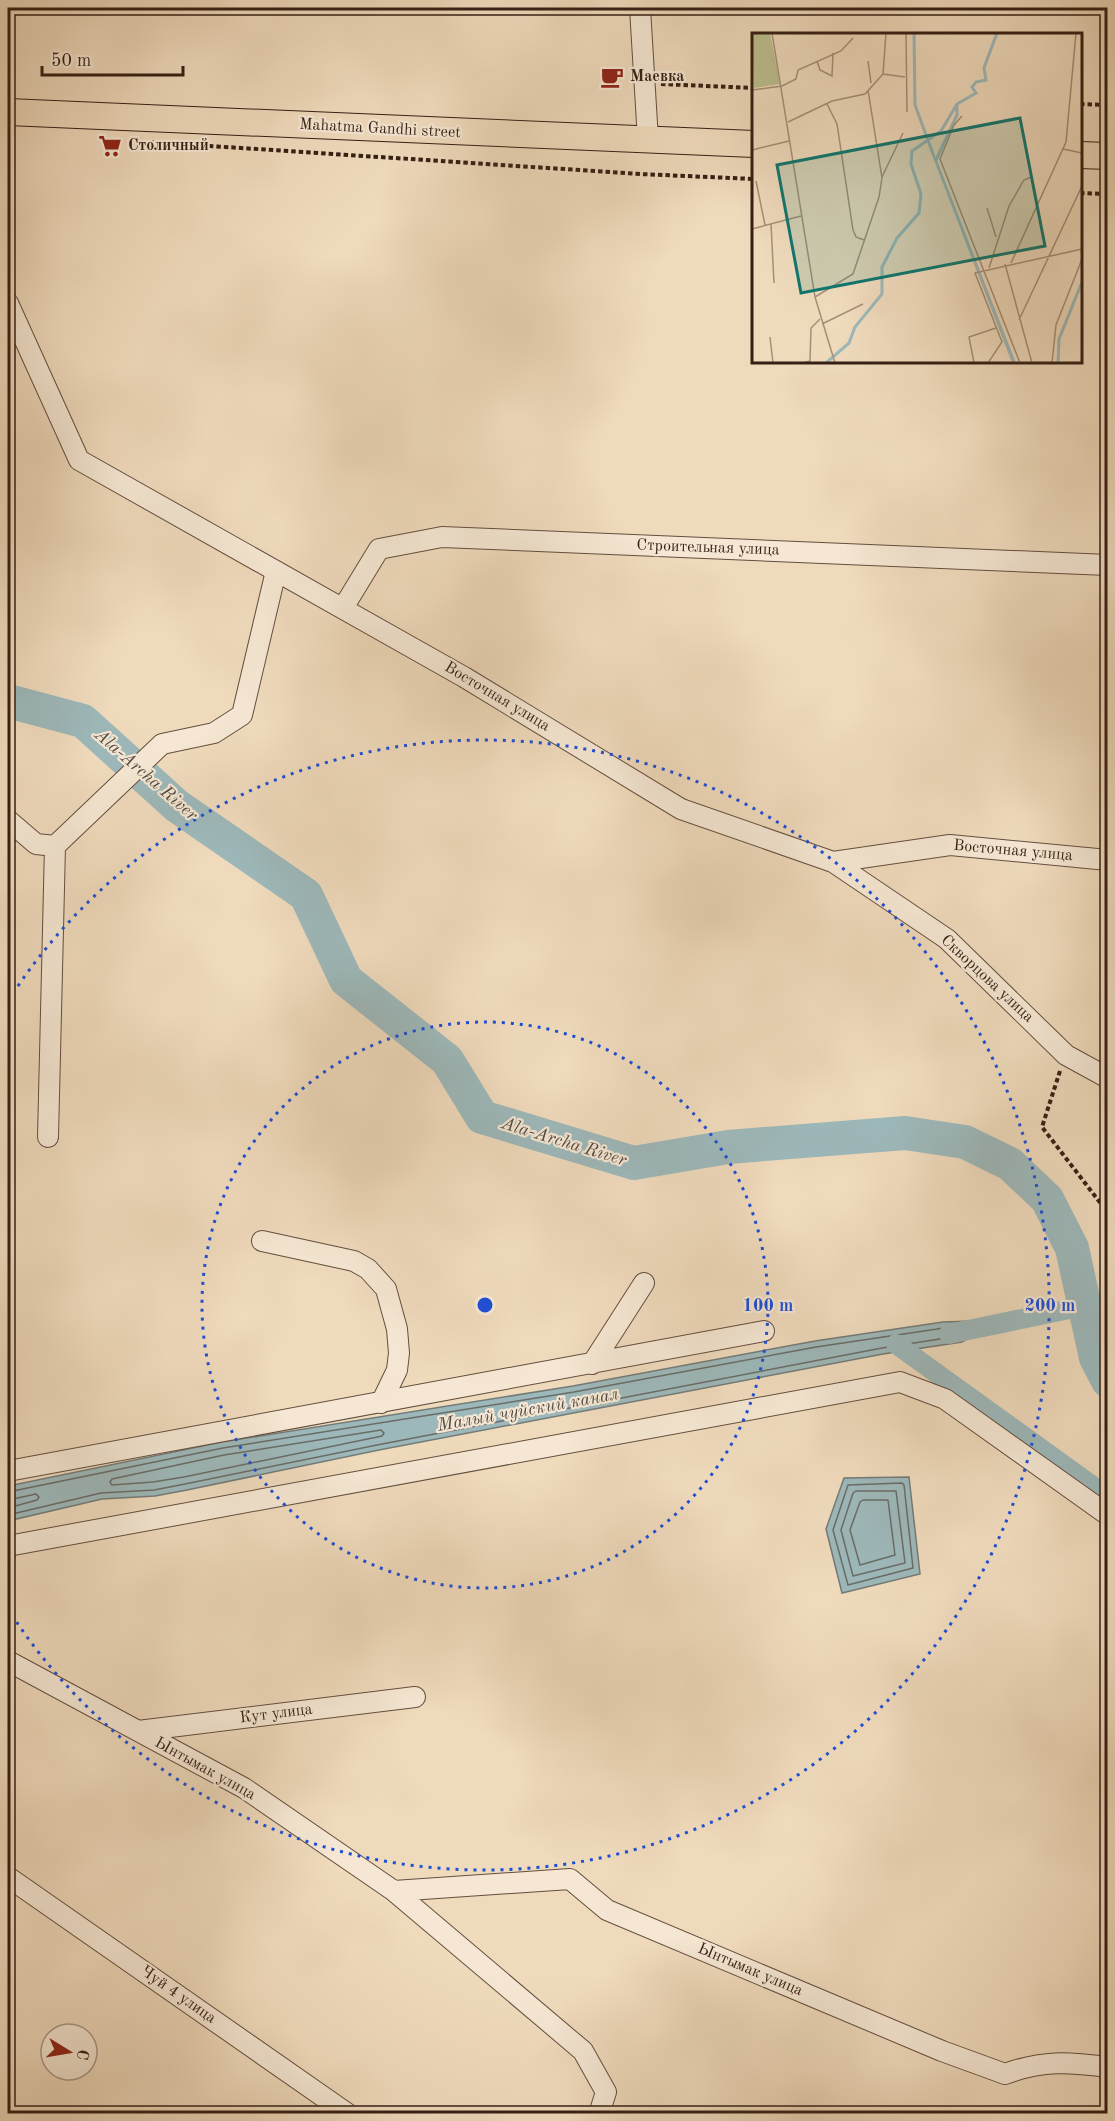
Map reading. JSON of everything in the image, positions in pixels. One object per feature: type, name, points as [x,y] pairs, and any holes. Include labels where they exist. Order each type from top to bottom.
[{"type":"main road","name":"Mahatma Gandhi street","points":[[8,112],[752,144]]},
{"type":"main road","points":[[1082,155],[1107,156]]},
{"type":"street","points":[[640,8],[648,140]]},
{"type":"street","name":"Восточная улица","points":[[8,303],[79,460],[464,677],[681,809],[833,862],[950,845],[1107,860]]},
{"type":"street","name":"Строительная улица","points":[[343,608],[379,549],[442,537],[1107,565]]},
{"type":"street","points":[[48,1137],[55,846],[162,744],[214,733],[242,715],[276,571]]},
{"type":"street","points":[[8,820],[36,844],[55,846]]},
{"type":"street","name":"Скворцова улица","points":[[833,862],[947,939],[1066,1055],[1107,1077]]},
{"type":"street","points":[[262,1241],[354,1261],[368,1269],[386,1289],[397,1329],[399,1353],[397,1370],[381,1403]]},
{"type":"street","points":[[592,1364],[644,1283]]},
{"type":"street","points":[[8,1472],[764,1331]]},
{"type":"street","points":[[8,1546],[900,1382],[945,1398],[1107,1515]]},
{"type":"street","name":"Ынтымак улица","points":[[8,1661],[244,1788],[394,1891],[583,2052],[606,2092],[599,2114]]},
{"type":"street","name":"Кут улица","points":[[138,1731],[415,1697]]},
{"type":"street","name":"Чуй 4 улица","points":[[8,1877],[348,2114]]},
{"type":"street","name":"Ынтымак улица","points":[[394,1891],[570,1879],[607,1910],[942,2052],[1005,2074],[1027,2066],[1064,2062],[1107,2067]]},
{"type":"path","points":[[645,83],[752,88]]},
{"type":"path","points":[[1082,104],[1107,105]]},
{"type":"path","points":[[139,141],[640,174],[752,179]]},
{"type":"path","points":[[1082,192],[1107,194]]},
{"type":"path","points":[[1066,1055],[1042,1127],[1107,1213]]},
{"type":"water","points":[[973,1321],[976,1334],[962,1342],[883,1354],[379,1450],[155,1496],[102,1499],[8,1521],[8,1486],[222,1442],[573,1386],[815,1341],[943,1322]]},
{"type":"water","points":[[909,1477],[920,1574],[842,1593],[826,1529],[844,1478]]},
{"type":"waterway","name":"Ala-Archa River","points":[[8,701],[83,721],[177,806],[306,895],[346,980],[447,1060],[482,1117],[634,1163],[728,1147],[905,1133],[965,1142],[1010,1164],[1047,1199],[1072,1248],[1096,1358],[1108,1381]]},
{"type":"waterway","name":"Малый чуйский канал","points":[[949,1334],[1108,1301]]},
{"type":"waterway","points":[[896,1344],[1108,1497]]},
{"type":"place","name":"Маевка","points":[[612,77]]},
{"type":"place","name":"Столичный","points":[[110,146]]}]
